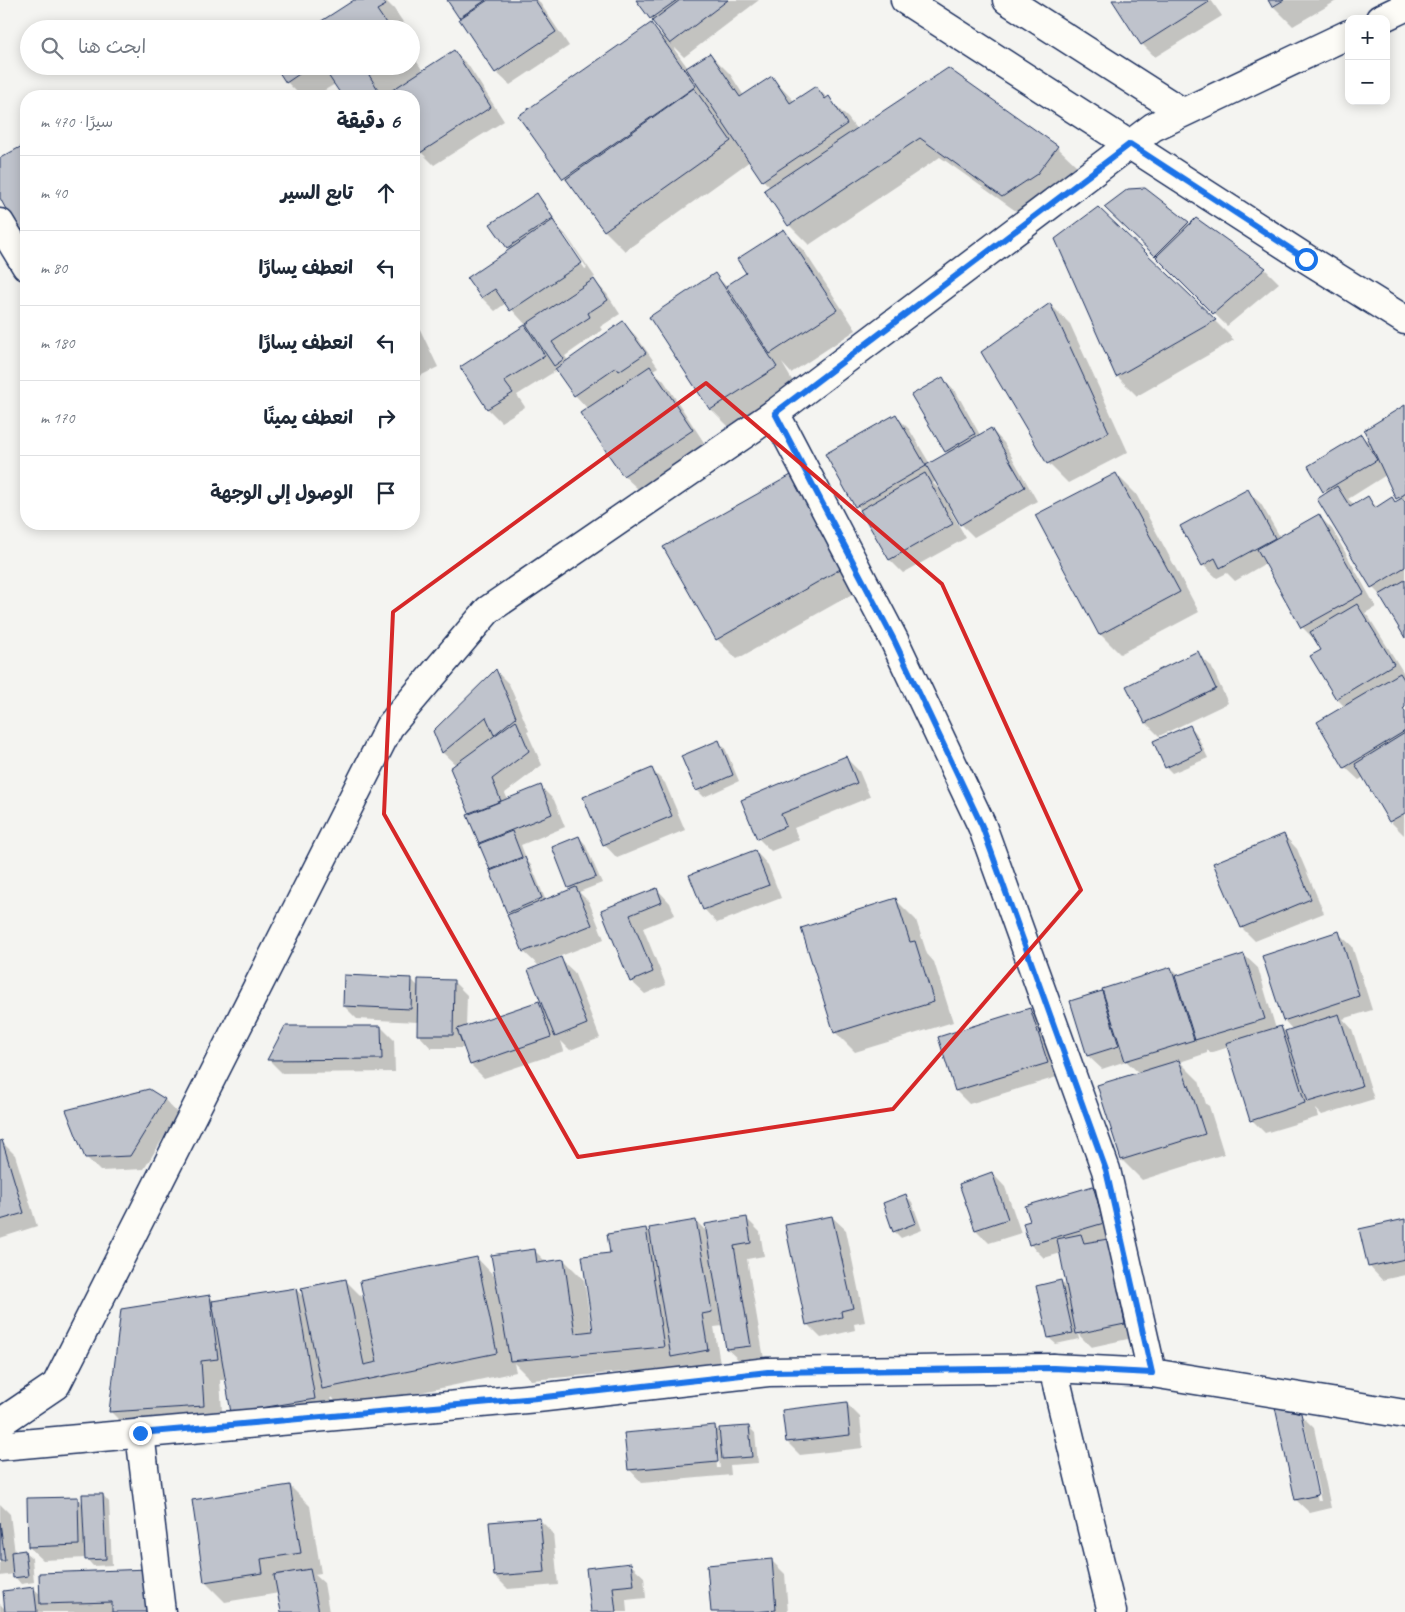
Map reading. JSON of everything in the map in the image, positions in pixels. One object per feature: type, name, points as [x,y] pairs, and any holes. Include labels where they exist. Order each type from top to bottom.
[{"type":"street","points":[[905,0],[1306,259],[1405,320]]},
{"type":"street","points":[[1007,0],[1182,112]]},
{"type":"street","points":[[1388,15],[1405,7]]},
{"type":"street","points":[[0,1423],[56,1384],[390,727],[488,610],[775,413],[1153,127],[1345,36]]},
{"type":"street","points":[[0,223],[20,256]]},
{"type":"street","points":[[775,413],[894,640],[982,826],[1106,1170],[1152,1373]]},
{"type":"street","points":[[1053,1368],[1112,1612]]},
{"type":"street","points":[[0,1446],[537,1398],[768,1372],[1053,1368],[1152,1373],[1405,1414]]},
{"type":"street","points":[[140,1433],[161,1612]]},
{"type":"highlighted area","points":[[706,383],[942,584],[1081,890],[893,1109],[578,1157],[384,814],[393,612]]},
{"type":"building","points":[[354,0],[383,0],[386,5],[377,10],[384,20],[323,20]]},
{"type":"building","points":[[447,0],[486,0],[459,18]]},
{"type":"building","points":[[488,0],[535,0],[556,32],[495,73],[459,19]]},
{"type":"building","points":[[636,0],[677,0],[650,19]]},
{"type":"building","points":[[680,0],[728,0],[670,44],[652,21]]},
{"type":"building","points":[[1112,0],[1208,0],[1209,2],[1141,45]]},
{"type":"building","points":[[1268,0],[1284,0],[1272,7]]},
{"type":"building","points":[[651,23],[696,86],[563,179],[518,116]]},
{"type":"building","points":[[454,50],[491,107],[420,153],[420,90],[392,90],[415,75],[420,75],[420,72]]},
{"type":"building","points":[[710,53],[740,97],[772,76],[790,103],[816,86],[825,99],[829,96],[847,124],[762,181],[686,68]]},
{"type":"building","points":[[948,68],[1058,146],[1037,174],[1002,197],[920,138],[788,226],[764,190]]},
{"type":"building","points":[[281,75],[298,75],[286,83]]},
{"type":"building","points":[[328,75],[369,75],[378,90],[338,90]]},
{"type":"building","points":[[694,88],[731,141],[604,231],[566,179]]},
{"type":"building","points":[[20,147],[20,231],[18,232],[0,198],[0,158]]},
{"type":"building","points":[[1145,188],[1189,222],[1155,256],[1104,207],[1128,189]]},
{"type":"building","points":[[537,193],[553,218],[507,248],[490,224]]},
{"type":"building","points":[[1098,207],[1216,320],[1116,377],[1055,239]]},
{"type":"building","points":[[1196,218],[1266,268],[1213,314],[1156,257]]},
{"type":"building","points":[[553,220],[582,263],[510,311],[495,289],[481,298],[467,278]]},
{"type":"building","points":[[784,229],[837,310],[770,354],[726,286],[746,273],[737,259]]},
{"type":"building","points":[[715,273],[777,367],[710,410],[649,317]]},
{"type":"building","points":[[594,279],[608,300],[588,313],[590,317],[552,342],[564,359],[554,366],[526,324]]},
{"type":"building","points":[[1050,303],[1109,432],[1047,464],[981,352]]},
{"type":"building","points":[[623,321],[646,353],[619,371],[616,367],[574,396],[555,369]]},
{"type":"building","points":[[525,325],[545,356],[504,381],[513,393],[487,409],[460,367]]},
{"type":"building","points":[[650,366],[693,430],[623,476],[580,413]]},
{"type":"building","points":[[943,377],[975,434],[945,452],[911,395]]},
{"type":"building","points":[[1405,405],[1405,494],[1396,499],[1364,430]]},
{"type":"building","points":[[896,414],[926,466],[855,507],[825,454]]},
{"type":"building","points":[[991,428],[1025,487],[960,525],[926,465]]},
{"type":"building","points":[[1361,434],[1377,460],[1323,492],[1308,466]]},
{"type":"building","points":[[925,473],[953,524],[889,560],[860,510]]},
{"type":"building","points":[[1116,473],[1180,592],[1099,635],[1035,515]]},
{"type":"building","points":[[791,475],[844,567],[716,640],[663,547]]},
{"type":"building","points":[[1337,486],[1350,507],[1368,496],[1375,508],[1392,497],[1395,502],[1402,498],[1405,502],[1405,567],[1371,588],[1317,499]]},
{"type":"building","points":[[1248,489],[1275,538],[1220,568],[1215,558],[1202,566],[1180,526]]},
{"type":"building","points":[[1319,514],[1364,593],[1301,628],[1257,549]]},
{"type":"building","points":[[1405,580],[1405,638],[1379,595]]},
{"type":"building","points":[[1357,604],[1394,664],[1336,699],[1310,656],[1321,650],[1310,632]]},
{"type":"building","points":[[1198,651],[1216,689],[1145,723],[1126,686]]},
{"type":"building","points":[[496,669],[516,717],[494,735],[486,717],[442,753],[433,731]]},
{"type":"building","points":[[1400,673],[1405,681],[1405,707],[1403,709],[1405,712],[1405,731],[1344,768],[1317,722]]},
{"type":"building","points":[[516,720],[529,751],[492,779],[501,801],[469,813],[450,768]]},
{"type":"building","points":[[1190,725],[1202,751],[1165,768],[1153,741]]},
{"type":"building","points":[[1405,733],[1405,813],[1389,822],[1355,764]]},
{"type":"building","points":[[719,740],[733,775],[696,791],[681,756]]},
{"type":"building","points":[[846,756],[857,783],[781,814],[786,826],[757,839],[741,800]]},
{"type":"building","points":[[652,768],[672,816],[603,845],[583,797]]},
{"type":"building","points":[[541,785],[552,814],[479,843],[467,815]]},
{"type":"building","points":[[512,831],[522,857],[490,870],[479,844]]},
{"type":"building","points":[[1284,834],[1311,899],[1241,928],[1213,863]]},
{"type":"building","points":[[579,836],[596,877],[568,888],[552,847]]},
{"type":"building","points":[[755,850],[769,885],[703,910],[689,875]]},
{"type":"building","points":[[525,857],[542,898],[507,913],[490,871]]},
{"type":"building","points":[[576,887],[592,925],[523,952],[507,915]]},
{"type":"building","points":[[657,888],[662,902],[630,915],[653,972],[630,982],[601,910]]},
{"type":"building","points":[[896,898],[910,942],[915,941],[934,1002],[834,1033],[801,928]]},
{"type":"building","points":[[1339,931],[1359,996],[1283,1021],[1262,956]]},
{"type":"building","points":[[1244,954],[1265,1019],[1195,1040],[1175,976]]},
{"type":"building","points":[[561,957],[587,1024],[555,1037],[528,970]]},
{"type":"building","points":[[1171,967],[1194,1040],[1125,1061],[1102,989]]},
{"type":"building","points":[[344,975],[412,978],[411,1009],[343,1006]]},
{"type":"building","points":[[418,979],[454,980],[453,1035],[417,1035]]},
{"type":"building","points":[[1102,991],[1119,1046],[1087,1056],[1070,1001]]},
{"type":"building","points":[[539,1001],[551,1037],[470,1065],[457,1029]]},
{"type":"building","points":[[1030,1008],[1048,1063],[955,1091],[938,1037]]},
{"type":"building","points":[[1339,1014],[1362,1086],[1308,1102],[1285,1031]]},
{"type":"building","points":[[285,1026],[381,1026],[382,1059],[267,1060]]},
{"type":"building","points":[[1281,1026],[1305,1103],[1250,1121],[1226,1043]]},
{"type":"building","points":[[1179,1060],[1205,1134],[1121,1160],[1097,1085]]},
{"type":"building","points":[[149,1089],[165,1099],[130,1156],[85,1158],[66,1110]]},
{"type":"building","points":[[2,1140],[24,1213],[0,1220],[0,1141]]},
{"type":"building","points":[[992,1172],[1008,1219],[975,1230],[959,1184]]},
{"type":"building","points":[[1093,1186],[1104,1223],[1029,1245],[1023,1223],[1030,1221],[1025,1206]]},
{"type":"building","points":[[906,1194],[916,1223],[893,1232],[883,1203]]},
{"type":"building","points":[[832,1216],[853,1308],[841,1311],[842,1317],[806,1325],[785,1225]]},
{"type":"building","points":[[747,1217],[751,1243],[734,1246],[751,1346],[726,1349],[705,1224]]},
{"type":"building","points":[[1405,1219],[1405,1259],[1368,1267],[1359,1229]]},
{"type":"building","points":[[696,1220],[712,1312],[702,1314],[708,1350],[671,1357],[649,1228]]},
{"type":"building","points":[[646,1228],[664,1347],[510,1361],[491,1255],[535,1249],[537,1263],[564,1259],[575,1333],[593,1331],[582,1256],[610,1253],[607,1234]]},
{"type":"building","points":[[1081,1234],[1084,1243],[1108,1239],[1125,1324],[1076,1334],[1057,1239]]},
{"type":"building","points":[[477,1257],[497,1353],[322,1389],[301,1288],[346,1279],[364,1365],[377,1362],[360,1281]]},
{"type":"building","points":[[1061,1280],[1073,1333],[1048,1338],[1036,1286]]},
{"type":"building","points":[[296,1288],[315,1399],[231,1413],[212,1301]]},
{"type":"building","points":[[210,1295],[218,1359],[201,1361],[204,1406],[109,1412],[121,1309]]},
{"type":"building","points":[[847,1402],[850,1435],[786,1442],[782,1410]]},
{"type":"building","points":[[1275,1407],[1301,1413],[1318,1495],[1295,1500]]},
{"type":"building","points":[[715,1425],[718,1462],[628,1470],[624,1433]]},
{"type":"building","points":[[749,1426],[752,1457],[722,1459],[719,1428]]},
{"type":"building","points":[[290,1485],[301,1553],[261,1559],[263,1573],[204,1582],[192,1500]]},
{"type":"building","points":[[82,1494],[103,1494],[106,1559],[85,1560]]},
{"type":"building","points":[[78,1497],[79,1545],[28,1547],[27,1498]]},
{"type":"building","points":[[540,1518],[545,1572],[494,1576],[489,1522]]},
{"type":"building","points":[[0,1522],[5,1561],[0,1561]]},
{"type":"building","points":[[25,1550],[28,1576],[13,1578],[11,1552]]},
{"type":"building","points":[[772,1559],[776,1610],[711,1612],[707,1565]]},
{"type":"building","points":[[631,1563],[634,1585],[613,1587],[616,1612],[591,1612],[586,1568]]},
{"type":"building","points":[[149,1569],[151,1612],[112,1612],[112,1602],[40,1604],[39,1573]]},
{"type":"building","points":[[310,1569],[319,1612],[281,1612],[274,1575]]},
{"type":"building","points":[[34,1587],[37,1612],[5,1612],[3,1591]]},
{"type":"route","points":[[140,1433],[537,1398],[768,1372],[1053,1368],[1152,1373],[1106,1170],[982,826],[894,640],[775,413],[1130,144],[1306,259]]}]
